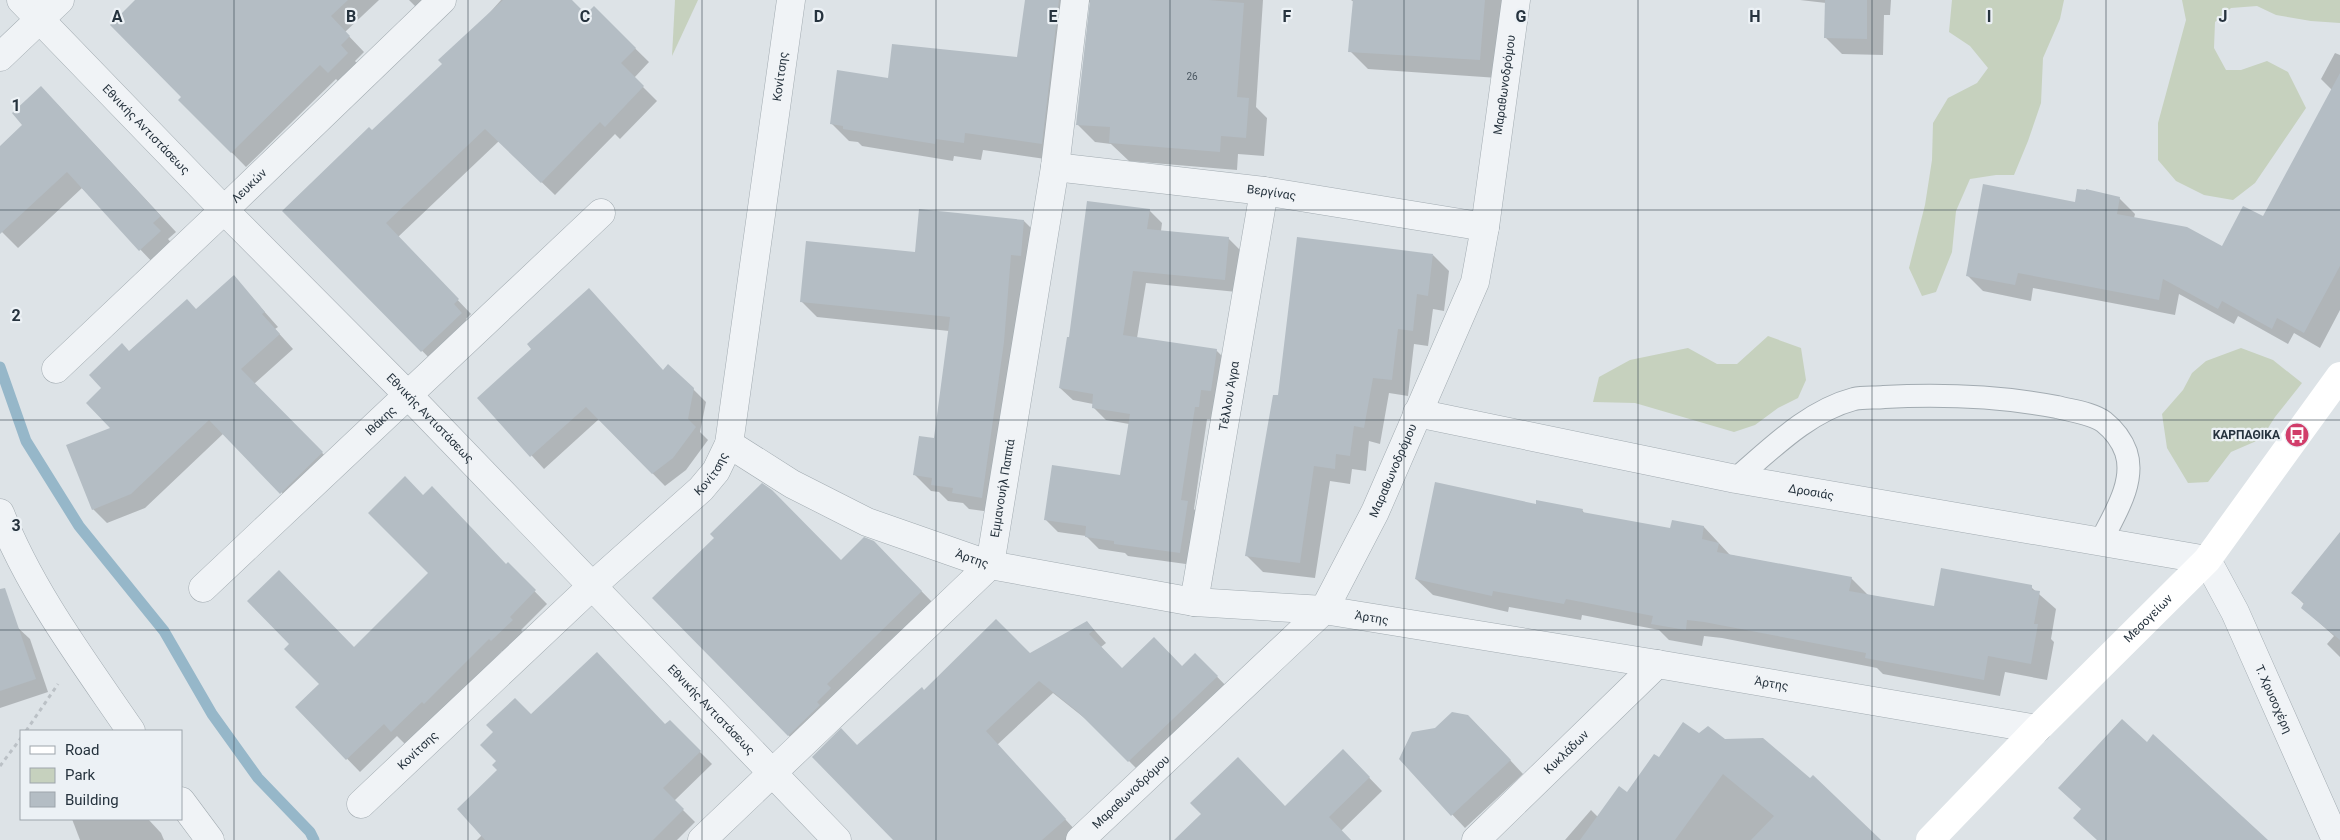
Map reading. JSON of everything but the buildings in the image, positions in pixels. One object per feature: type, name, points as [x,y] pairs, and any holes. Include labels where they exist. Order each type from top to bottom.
[{"type":"street","points":[[0,57],[30,9],[60,0]]},
{"type":"street","name":"Λευκών","points":[[56,369],[442,0]]},
{"type":"street","name":"Κονίτσης","points":[[361,804],[590,587],[701,489],[716,471],[729,444],[791,0]]},
{"type":"street","name":"Εμμανουήλ Παππά","points":[[990,565],[1055,167],[1075,0]]},
{"type":"street","name":"Μαραθωνοδρόμου","points":[[1080,840],[1324,610],[1375,512],[1475,282],[1516,0]]},
{"type":"street","name":"Εθνικής Αντιστάσεως","points":[[30,9],[224,210],[408,395],[590,587],[837,840]]},
{"type":"street","name":"Βεργίνας","points":[[1055,167],[1264,191],[1484,227]]},
{"type":"street","name":"Τέλλου Άγρα","points":[[1194,602],[1264,191]]},
{"type":"street","name":"Ιθάκης","points":[[203,588],[601,212]]},
{"type":"street","name":"Μεσογείων","points":[[1930,840],[2037,729],[2207,560],[2275,464],[2338,383]]},
{"type":"street","name":"Δροσιάς","points":[[1417,414],[1736,479],[2207,560]]},
{"type":"street","name":"Άρτης","points":[[729,444],[792,484],[867,522],[990,565],[1194,602],[1324,610],[1657,664],[2037,729]]},
{"type":"street","points":[[0,513],[10,537],[60,626],[130,730]]},
{"type":"street","name":"Τ. Χρυσοχέρη","points":[[2207,560],[2235,612],[2336,840]]},
{"type":"street","points":[[702,840],[990,565]]},
{"type":"street","name":"Κυκλάδων","points":[[1476,840],[1657,664]]},
{"type":"street","points":[[182,802],[210,840]]},
{"type":"lane","points":[[1736,479],[1782,438],[1817,415],[1854,399],[1936,394],[2020,400],[2078,412],[2103,421],[2117,434],[2126,452],[2129,467],[2125,490],[2101,541]]},
{"type":"path","points":[[27,730],[78,652]]},
{"type":"path","points":[[0,766],[20,739]]},
{"type":"green space","points":[[675,0],[698,0],[672,56]]},
{"type":"green space","points":[[1952,0],[2064,0],[2060,19],[2043,58],[2041,103],[2014,175],[1996,175],[1970,179],[1956,211],[1952,252],[1936,292],[1922,296],[1909,268],[1925,205],[1932,160],[1933,123],[1948,98],[1977,83],[1988,68],[1970,46],[1949,32]]},
{"type":"green space","points":[[2182,0],[2340,0],[2340,23],[2311,21],[2276,15],[2257,6],[2231,8],[2215,22],[2214,48],[2226,70],[2241,70],[2267,61],[2288,72],[2306,108],[2255,183],[2233,200],[2204,195],[2176,181],[2158,160],[2158,123],[2186,20]]},
{"type":"green space","points":[[1768,336],[1801,348],[1806,380],[1798,398],[1778,408],[1755,425],[1734,432],[1635,403],[1593,402],[1599,377],[1630,360],[1688,348],[1717,364],[1737,364]]},
{"type":"green space","points":[[2241,348],[2273,360],[2302,383],[2275,417],[2261,439],[2231,452],[2208,482],[2188,483],[2167,448],[2162,414],[2183,390],[2192,373],[2206,361]]},
{"type":"waterway","points":[[0,367],[26,441],[79,526],[164,631],[212,714],[258,778],[310,832],[314,840]]},
{"type":"place","name":"ΚΑΡΠΑΘΙΚΑ","points":[[2297,435]]}]
